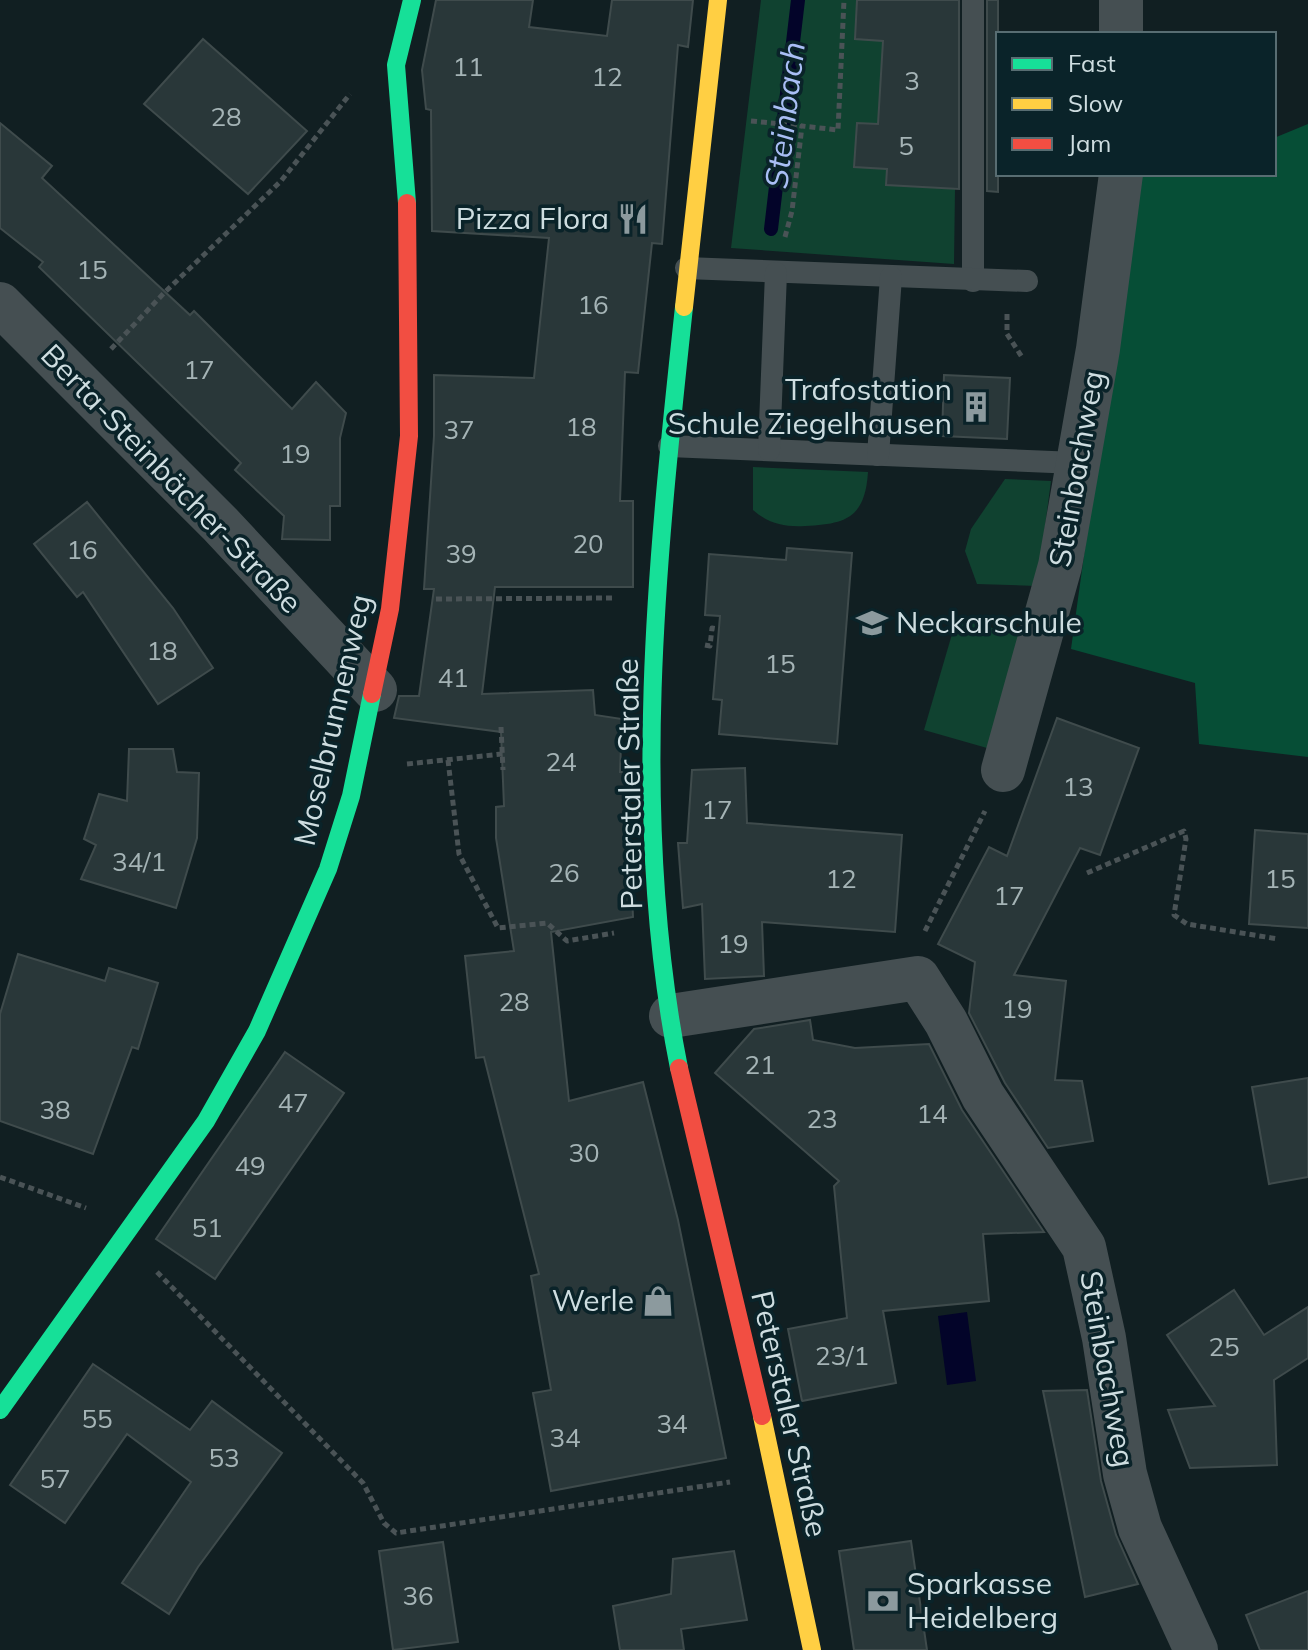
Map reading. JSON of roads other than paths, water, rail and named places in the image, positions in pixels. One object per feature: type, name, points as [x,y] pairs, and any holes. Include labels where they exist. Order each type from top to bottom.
[{"type":"main road","name":"Moselbrunnenweg","points":[[0,1410],[206,1121],[257,1031],[328,869],[358,768],[391,599],[409,436],[407,175],[396,65],[412,0]]},
{"type":"main road","name":"Peterstaler Straße","points":[[718,0],[686,268],[669,446],[659,598],[651,810],[659,925],[671,1016],[694,1141],[751,1366],[812,1650]]},
{"type":"street","points":[[1121,0],[1121,32]]},
{"type":"street","name":"Steinbachweg","points":[[1003,770],[1052,604],[1098,349],[1121,176]]},
{"type":"street","name":"Berta-Steinbächer-Straße","points":[[6,324],[209,514],[375,690]]},
{"type":"street","name":"Steinbachweg","points":[[671,1016],[918,978],[946,1022],[983,1096],[1084,1247],[1104,1338],[1125,1474],[1137,1515],[1196,1650]]},
{"type":"lane","points":[[973,0],[973,281]]},
{"type":"lane","points":[[686,268],[1027,281]]},
{"type":"lane","points":[[769,450],[776,273]]},
{"type":"lane","points":[[878,455],[891,277]]},
{"type":"lane","points":[[669,446],[1076,463]]},
{"type":"water","points":[[967,1312],[976,1381],[947,1385],[938,1316]]},
{"type":"waterway","name":"Steinbach","points":[[771,229],[798,0]]},
{"type":"place","name":"Pizza Flora","points":[[633,219]]},
{"type":"place","name":"Trafostation Schule Ziegelhausen","points":[[976,407]]},
{"type":"place","name":"Neckarschule","points":[[872,623]]},
{"type":"place","name":"Werle","points":[[658,1301]]},
{"type":"place","name":"Sparkasse Heidelberg","points":[[883,1601]]}]
